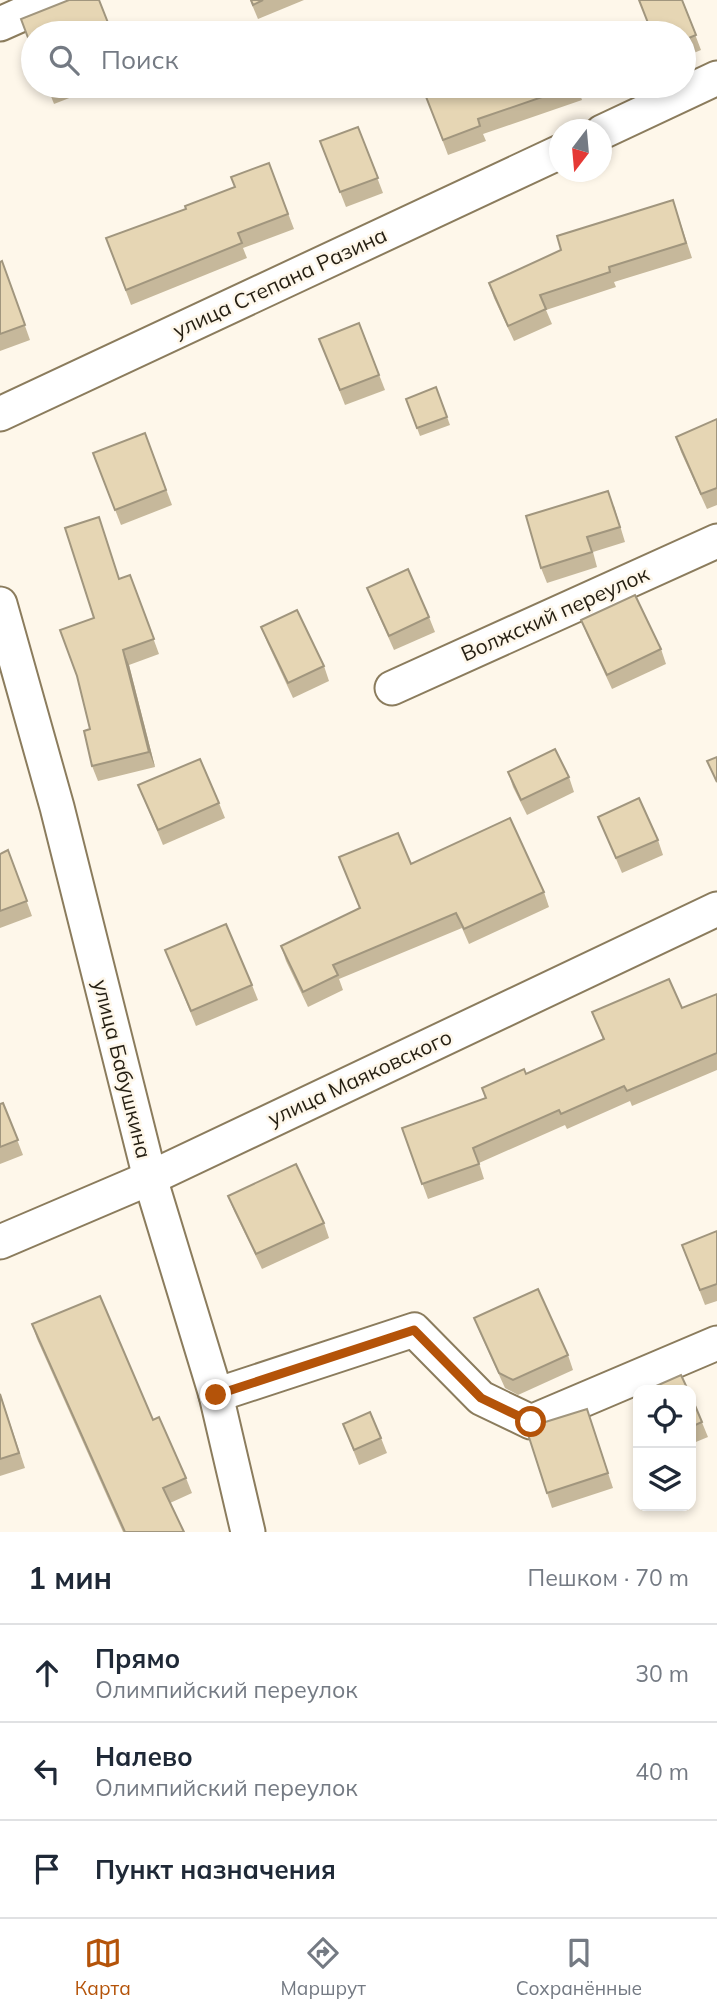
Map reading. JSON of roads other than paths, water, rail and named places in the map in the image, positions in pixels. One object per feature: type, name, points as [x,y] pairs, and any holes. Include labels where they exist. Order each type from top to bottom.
[{"type":"street","points":[[0,24],[54,0]]},
{"type":"street","points":[[696,88],[717,78]]},
{"type":"street","points":[[612,127],[674,98]]},
{"type":"street","name":"улица Степана Разина","points":[[0,414],[549,157]]},
{"type":"street","name":"Волжский переулок","points":[[393,688],[717,541]]},
{"type":"street","name":"улица Бабушкина","points":[[0,604],[57,807],[150,1178],[216,1395],[248,1532]]},
{"type":"street","name":"улица Маяковского","points":[[0,1242],[150,1178],[717,909]]},
{"type":"street","points":[[216,1395],[414,1330],[481,1398],[531,1422],[717,1343]]}]
